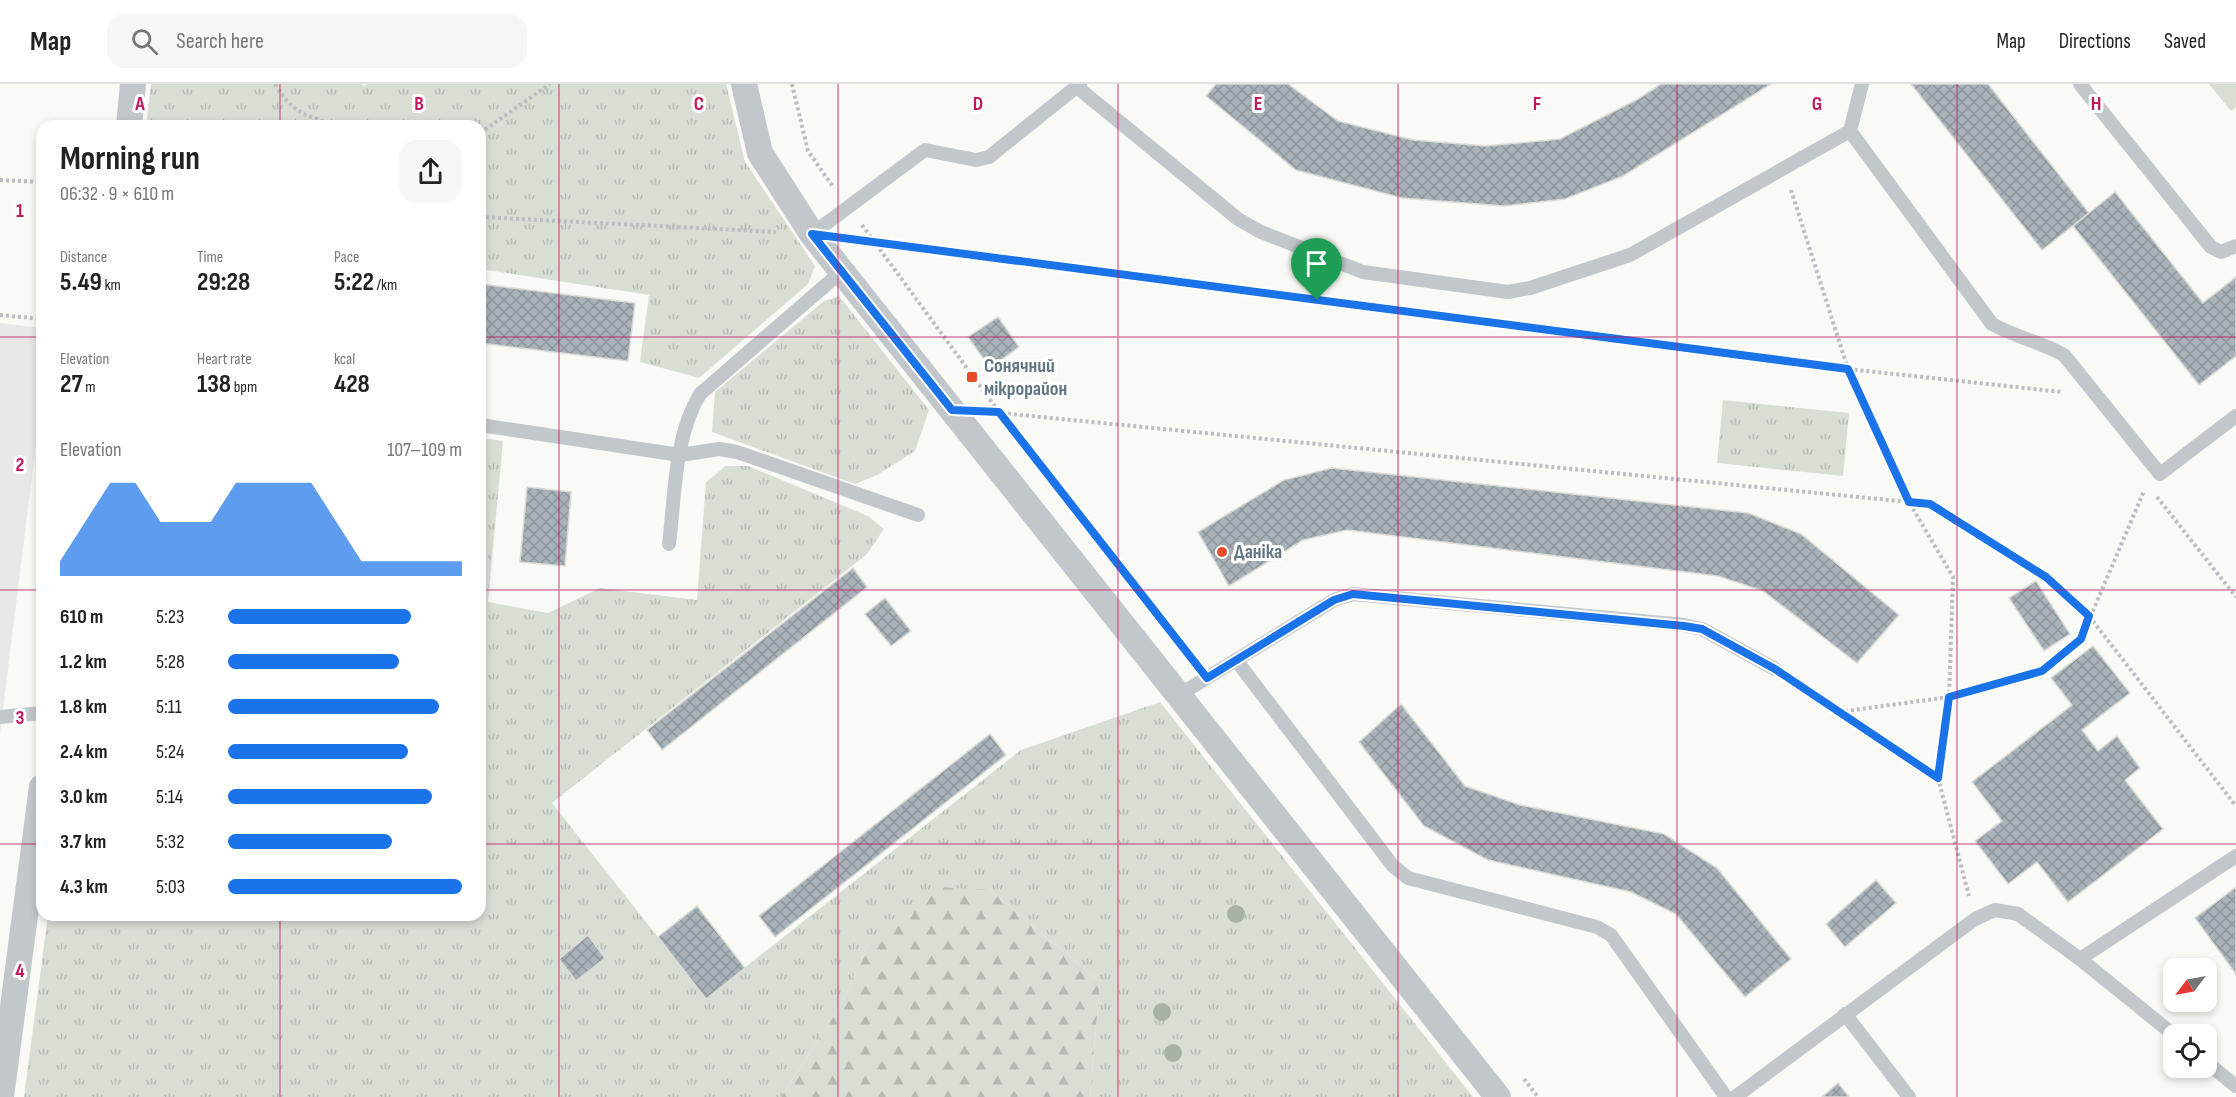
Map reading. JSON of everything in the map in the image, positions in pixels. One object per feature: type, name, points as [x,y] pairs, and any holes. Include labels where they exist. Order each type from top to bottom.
[{"type":"street","points":[[130,120],[133,84]]},
{"type":"street","points":[[744,84],[760,153],[812,234],[1498,1097]]},
{"type":"street","points":[[2,1097],[36,834]]},
{"type":"lane","points":[[812,234],[925,150],[983,160],[1078,86],[1238,219],[1261,232],[1364,272],[1508,292],[1530,288],[1630,255],[1850,131],[1862,84]]},
{"type":"lane","points":[[2080,84],[2211,247],[2221,252],[2236,246]]},
{"type":"lane","points":[[1850,131],[1992,324],[2005,332],[2049,346],[2064,355],[2160,474],[2236,416]]},
{"type":"lane","points":[[669,544],[680,455],[689,412],[700,394],[842,271]]},
{"type":"lane","points":[[486,426],[680,455],[719,449],[737,452],[918,515]]},
{"type":"lane","points":[[1179,695],[1334,600],[1353,594],[1702,629],[1775,669]]},
{"type":"lane","points":[[1236,660],[1393,866],[1408,878],[1597,927],[1611,935],[1726,1097]]},
{"type":"lane","points":[[0,717],[36,713]]},
{"type":"lane","points":[[2080,959],[2236,856]]},
{"type":"lane","points":[[1735,1097],[1975,919],[1995,910],[2018,914],[2080,959],[2163,1026]]},
{"type":"lane","points":[[1845,1014],[1909,1097]]},
{"type":"lane","points":[[2217,1071],[2236,1086]]},
{"type":"path","points":[[275,84],[287,104],[319,120]]},
{"type":"path","points":[[486,130],[550,84]]},
{"type":"path","points":[[792,84],[808,151],[999,412],[1207,678]]},
{"type":"path","points":[[1784,168],[1848,369],[1909,502],[1953,577],[1949,697],[1938,778],[1975,919]]},
{"type":"path","points":[[0,180],[36,182]]},
{"type":"path","points":[[486,217],[812,234],[1848,369],[2074,393]]},
{"type":"path","points":[[0,315],[36,319]]},
{"type":"path","points":[[952,410],[999,412],[1930,504],[2046,577],[2089,616],[2236,806]]},
{"type":"path","points":[[1839,712],[1949,697],[2042,671],[2081,639],[2147,485],[2160,474]]},
{"type":"path","points":[[1775,669],[1938,778]]},
{"type":"path","points":[[1524,1078],[1538,1097]]},
{"type":"shaded area","points":[[0,323],[36,327],[36,444],[0,733]]},
{"type":"green space","points":[[151,84],[361,84],[365,86],[367,84],[726,84],[745,162],[815,266],[808,284],[699,378],[640,362],[649,295],[486,270],[486,120],[147,120]]},
{"type":"green space","points":[[2209,84],[2236,84],[2236,107],[2231,111]]},
{"type":"green space","points":[[839,296],[929,410],[915,451],[877,475],[855,484],[712,432],[715,392],[824,301]]},
{"type":"green space","points":[[1723,400],[1849,413],[1843,476],[1717,463]]},
{"type":"green space","points":[[486,439],[503,441],[488,602],[548,613],[600,588],[697,600],[706,482],[726,466],[748,466],[868,516],[884,529],[866,555],[552,803],[706,998],[1021,750],[1160,702],[1473,1097],[1090,1097],[1100,982],[990,890],[870,939],[840,1007],[781,1097],[24,1097],[47,921],[486,921]]},
{"type":"green space","points":[[939,887],[990,890],[1100,982],[1090,1097],[781,1097],[840,1007],[870,939]]},
{"type":"building","points":[[1216,84],[1288,84],[1338,121],[1413,140],[1486,146],[1560,139],[1638,99],[1661,84],[1771,84],[1623,176],[1565,199],[1504,206],[1402,198],[1296,170],[1206,96]]},
{"type":"building","points":[[1911,84],[1988,84],[2089,213],[2042,250]]},
{"type":"building","points":[[2115,192],[2203,303],[2236,277],[2236,356],[2199,385],[2073,226]]},
{"type":"building","points":[[486,285],[635,303],[628,361],[486,344]]},
{"type":"building","points":[[998,317],[1019,347],[990,368],[968,337]]},
{"type":"building","points":[[1332,468],[1748,513],[1801,534],[1899,615],[1857,663],[1763,591],[1718,576],[1347,530],[1303,540],[1229,586],[1198,532],[1284,480]]},
{"type":"building","points":[[527,487],[571,492],[565,566],[520,562]]},
{"type":"building","points":[[853,568],[867,587],[662,750],[647,730]]},
{"type":"building","points":[[2036,581],[2070,634],[2044,651],[2009,598]]},
{"type":"building","points":[[885,598],[911,631],[891,646],[865,614]]},
{"type":"building","points":[[2093,646],[2130,693],[2082,730],[2098,751],[2117,736],[2140,768],[2125,780],[2163,829],[2068,902],[2037,862],[2008,884],[1975,841],[2002,821],[1972,782],[2072,705],[2051,678]]},
{"type":"building","points":[[1401,704],[1465,786],[1520,805],[1664,834],[1717,868],[1791,959],[1745,997],[1676,914],[1631,892],[1488,860],[1424,826],[1359,742]]},
{"type":"building","points":[[990,734],[1006,755],[775,937],[759,916]]},
{"type":"building","points":[[1876,880],[1896,903],[1845,947],[1826,924]]},
{"type":"building","points":[[2236,887],[2236,974],[2195,918]]},
{"type":"building","points":[[697,906],[745,968],[706,999],[658,937]]},
{"type":"building","points":[[588,935],[605,958],[576,981],[559,959]]},
{"type":"building","points":[[1838,1083],[1849,1097],[1822,1097]]},
{"type":"place","name":"Сонячний мікрорайон","points":[[972,377]]},
{"type":"place","name":"Даніка","points":[[1222,552]]},
{"type":"route","points":[[812,234],[1317,300],[1848,369],[1909,502],[1930,504],[2046,577],[2089,616],[2081,639],[2042,671],[1949,697],[1938,778],[1775,669],[1702,629],[1684,626],[1353,594],[1334,600],[1207,678],[999,412],[952,410],[812,234]]}]
